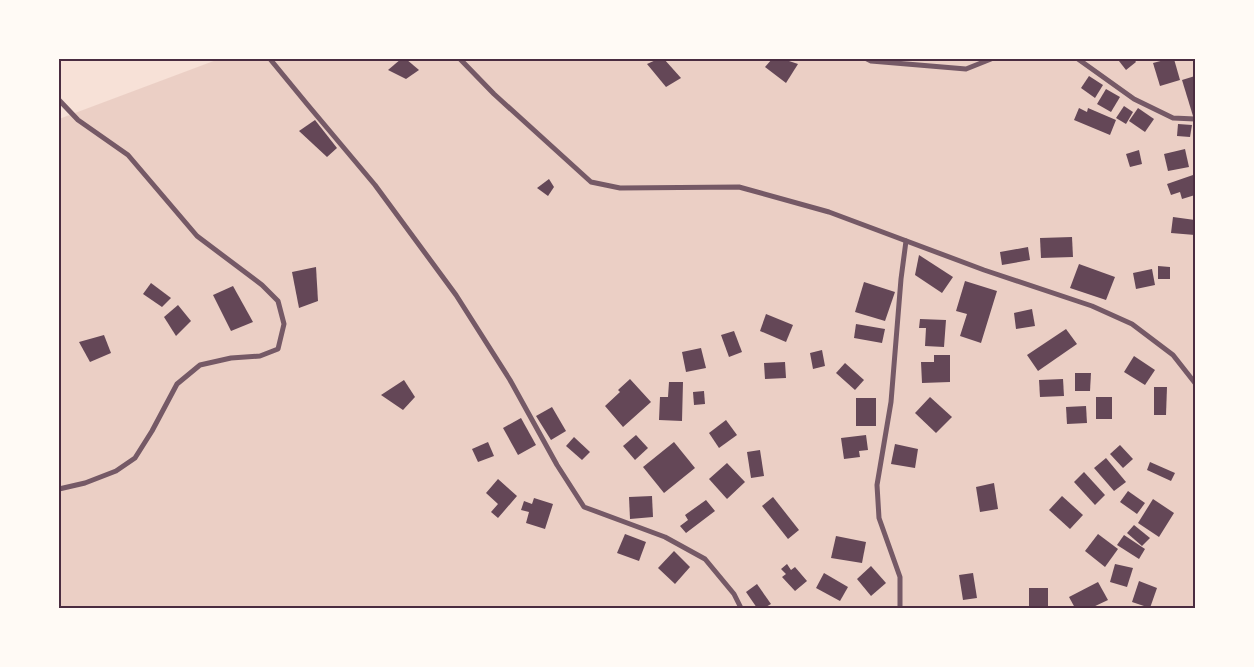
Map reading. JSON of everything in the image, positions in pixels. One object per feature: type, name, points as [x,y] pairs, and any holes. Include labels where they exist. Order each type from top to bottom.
[{"type":"street","points":[[270,59],[376,185],[456,295],[510,380],[557,465],[584,507],[665,537],[705,559],[734,594],[741,608]]},
{"type":"street","points":[[460,59],[494,94],[592,182],[620,188],[739,187],[828,212],[984,270],[1092,306],[1132,324],[1173,355],[1195,383]]},
{"type":"street","points":[[868,59],[966,69],[991,59]]},
{"type":"street","points":[[1078,59],[1134,99],[1173,118],[1195,119]]},
{"type":"street","points":[[59,100],[78,120],[128,155],[197,236],[262,285],[278,301],[284,324],[278,349],[260,356],[231,358],[200,365],[177,384],[135,458],[116,471],[85,483],[59,489]]},
{"type":"street","points":[[900,608],[900,577],[879,518],[877,484],[891,402],[906,241]]},
{"type":"shaded area","points":[[219,59],[1195,59],[1195,608],[59,608],[59,119]]},
{"type":"building","points":[[401,59],[406,59],[419,70],[406,79],[388,70]]},
{"type":"building","points":[[658,59],[664,59],[681,78],[666,87],[647,64]]},
{"type":"building","points":[[772,59],[783,59],[798,64],[786,83],[765,67]]},
{"type":"building","points":[[1122,59],[1134,59],[1136,62],[1126,70],[1119,61]]},
{"type":"building","points":[[1174,59],[1180,80],[1160,86],[1153,63]]},
{"type":"building","points":[[1089,76],[1103,85],[1095,98],[1081,88]]},
{"type":"building","points":[[1195,76],[1195,115],[1193,116],[1182,80]]},
{"type":"building","points":[[1106,89],[1120,97],[1111,112],[1097,104]]},
{"type":"building","points":[[1124,106],[1133,112],[1126,124],[1116,118]]},
{"type":"building","points":[[1079,108],[1087,112],[1088,108],[1116,120],[1110,135],[1074,120]]},
{"type":"building","points":[[1138,108],[1154,119],[1145,132],[1129,121]]},
{"type":"building","points":[[315,120],[337,148],[327,157],[299,131]]},
{"type":"building","points":[[1178,124],[1192,125],[1190,137],[1177,136]]},
{"type":"building","points":[[1185,149],[1189,167],[1168,171],[1164,154]]},
{"type":"building","points":[[1139,150],[1142,164],[1130,167],[1126,154]]},
{"type":"building","points":[[1193,175],[1195,195],[1182,199],[1180,192],[1171,195],[1167,184]]},
{"type":"building","points":[[549,179],[554,187],[548,196],[537,188]]},
{"type":"building","points":[[1173,217],[1195,220],[1195,235],[1171,233]]},
{"type":"building","points":[[1072,237],[1073,257],[1041,258],[1040,238]]},
{"type":"building","points":[[1028,247],[1030,260],[1002,265],[1000,252]]},
{"type":"building","points":[[919,255],[953,277],[942,293],[915,275]]},
{"type":"building","points":[[1079,264],[1115,277],[1106,300],[1070,288]]},
{"type":"building","points":[[1158,266],[1170,267],[1170,279],[1158,279]]},
{"type":"building","points":[[316,267],[318,301],[299,308],[292,272]]},
{"type":"building","points":[[1152,269],[1155,285],[1136,289],[1133,273]]},
{"type":"building","points":[[965,281],[997,291],[981,343],[960,336],[967,314],[956,311]]},
{"type":"building","points":[[864,282],[895,292],[885,321],[855,312]]},
{"type":"building","points":[[151,283],[171,298],[162,307],[143,294]]},
{"type":"building","points":[[233,286],[253,322],[231,331],[213,295]]},
{"type":"building","points":[[178,305],[191,321],[176,336],[164,317]]},
{"type":"building","points":[[1032,309],[1035,326],[1016,329],[1014,313]]},
{"type":"building","points":[[766,314],[793,325],[786,342],[760,331]]},
{"type":"building","points":[[920,319],[946,320],[944,347],[925,346],[926,328],[919,328]]},
{"type":"building","points":[[856,324],[885,329],[882,343],[854,338]]},
{"type":"building","points":[[1066,329],[1077,344],[1038,371],[1027,355]]},
{"type":"building","points":[[734,331],[742,352],[729,357],[721,335]]},
{"type":"building","points":[[104,335],[111,353],[90,362],[79,342]]},
{"type":"building","points":[[701,348],[706,368],[686,372],[682,352]]},
{"type":"building","points":[[822,350],[825,366],[813,369],[810,353]]},
{"type":"building","points":[[934,355],[950,355],[950,382],[922,383],[921,362],[934,362]]},
{"type":"building","points":[[1134,356],[1155,370],[1145,385],[1124,372]]},
{"type":"building","points":[[785,362],[786,378],[765,379],[764,363]]},
{"type":"building","points":[[845,363],[864,380],[855,390],[836,373]]},
{"type":"building","points":[[1075,373],[1091,373],[1090,391],[1075,391]]},
{"type":"building","points":[[630,379],[651,402],[623,427],[605,406]]},
{"type":"building","points":[[1063,379],[1064,396],[1040,397],[1039,380]]},
{"type":"building","points":[[404,380],[415,397],[403,410],[381,395]]},
{"type":"building","points":[[669,382],[683,382],[682,421],[659,420],[660,397],[668,397]]},
{"type":"building","points":[[1154,387],[1167,387],[1166,415],[1154,415]]},
{"type":"building","points":[[704,391],[705,404],[694,405],[693,392]]},
{"type":"building","points":[[930,397],[952,417],[936,433],[915,413]]},
{"type":"building","points":[[1096,397],[1112,397],[1112,419],[1096,419]]},
{"type":"building","points":[[856,398],[876,398],[876,426],[856,426]]},
{"type":"building","points":[[1086,406],[1087,423],[1067,424],[1066,407]]},
{"type":"building","points":[[552,407],[566,431],[551,440],[536,416]]},
{"type":"building","points":[[521,418],[536,445],[518,455],[503,428]]},
{"type":"building","points":[[726,420],[737,435],[719,448],[709,433]]},
{"type":"building","points":[[636,435],[648,448],[635,460],[623,446]]},
{"type":"building","points":[[866,435],[868,450],[859,451],[860,457],[844,459],[841,438]]},
{"type":"building","points":[[574,437],[590,452],[582,460],[566,446]]},
{"type":"building","points":[[488,442],[494,456],[478,462],[472,449]]},
{"type":"building","points":[[674,442],[695,468],[664,493],[643,467]]},
{"type":"building","points":[[895,444],[918,449],[915,468],[891,464]]},
{"type":"building","points":[[1120,445],[1133,459],[1123,468],[1110,454]]},
{"type":"building","points":[[760,450],[764,476],[751,478],[747,452]]},
{"type":"building","points":[[1106,458],[1126,482],[1114,491],[1094,468]]},
{"type":"building","points":[[1150,462],[1175,473],[1171,481],[1147,470]]},
{"type":"building","points":[[727,463],[745,482],[727,499],[709,479]]},
{"type":"building","points":[[1084,472],[1105,495],[1095,505],[1074,482]]},
{"type":"building","points":[[498,479],[517,496],[498,518],[491,512],[498,504],[486,493]]},
{"type":"building","points":[[994,483],[998,509],[980,512],[976,487]]},
{"type":"building","points":[[1128,491],[1145,503],[1137,514],[1120,502]]},
{"type":"building","points":[[652,496],[653,517],[630,519],[629,497]]},
{"type":"building","points":[[1062,496],[1083,515],[1070,529],[1049,510]]},
{"type":"building","points":[[773,497],[799,530],[788,539],[762,506]]},
{"type":"building","points":[[534,498],[553,504],[545,529],[526,523],[529,512],[521,510],[524,501],[532,504]]},
{"type":"building","points":[[1153,499],[1174,513],[1159,537],[1138,523]]},
{"type":"building","points":[[706,500],[715,511],[686,533],[680,526],[688,520],[685,515]]},
{"type":"building","points":[[1134,525],[1150,538],[1142,546],[1127,533]]},
{"type":"building","points":[[625,534],[646,542],[639,561],[617,553]]},
{"type":"building","points":[[1098,534],[1118,549],[1105,567],[1085,551]]},
{"type":"building","points":[[1124,535],[1145,549],[1139,559],[1117,545]]},
{"type":"building","points":[[836,536],[866,542],[862,563],[831,558]]},
{"type":"building","points":[[674,551],[690,567],[675,584],[658,568]]},
{"type":"building","points":[[787,564],[791,570],[795,567],[807,581],[795,591],[782,577],[786,574],[781,569]]},
{"type":"building","points":[[1115,564],[1133,568],[1127,587],[1110,582]]},
{"type":"building","points":[[871,566],[886,583],[871,596],[857,579]]},
{"type":"building","points":[[824,573],[848,587],[840,601],[816,588]]},
{"type":"building","points":[[973,573],[977,598],[963,600],[959,575]]},
{"type":"building","points":[[1139,581],[1157,588],[1150,608],[1132,602]]},
{"type":"building","points":[[1098,582],[1108,600],[1091,608],[1075,608],[1069,597]]},
{"type":"building","points":[[757,584],[771,604],[764,608],[757,608],[746,592]]},
{"type":"building","points":[[1029,588],[1048,588],[1048,608],[1029,608]]}]
